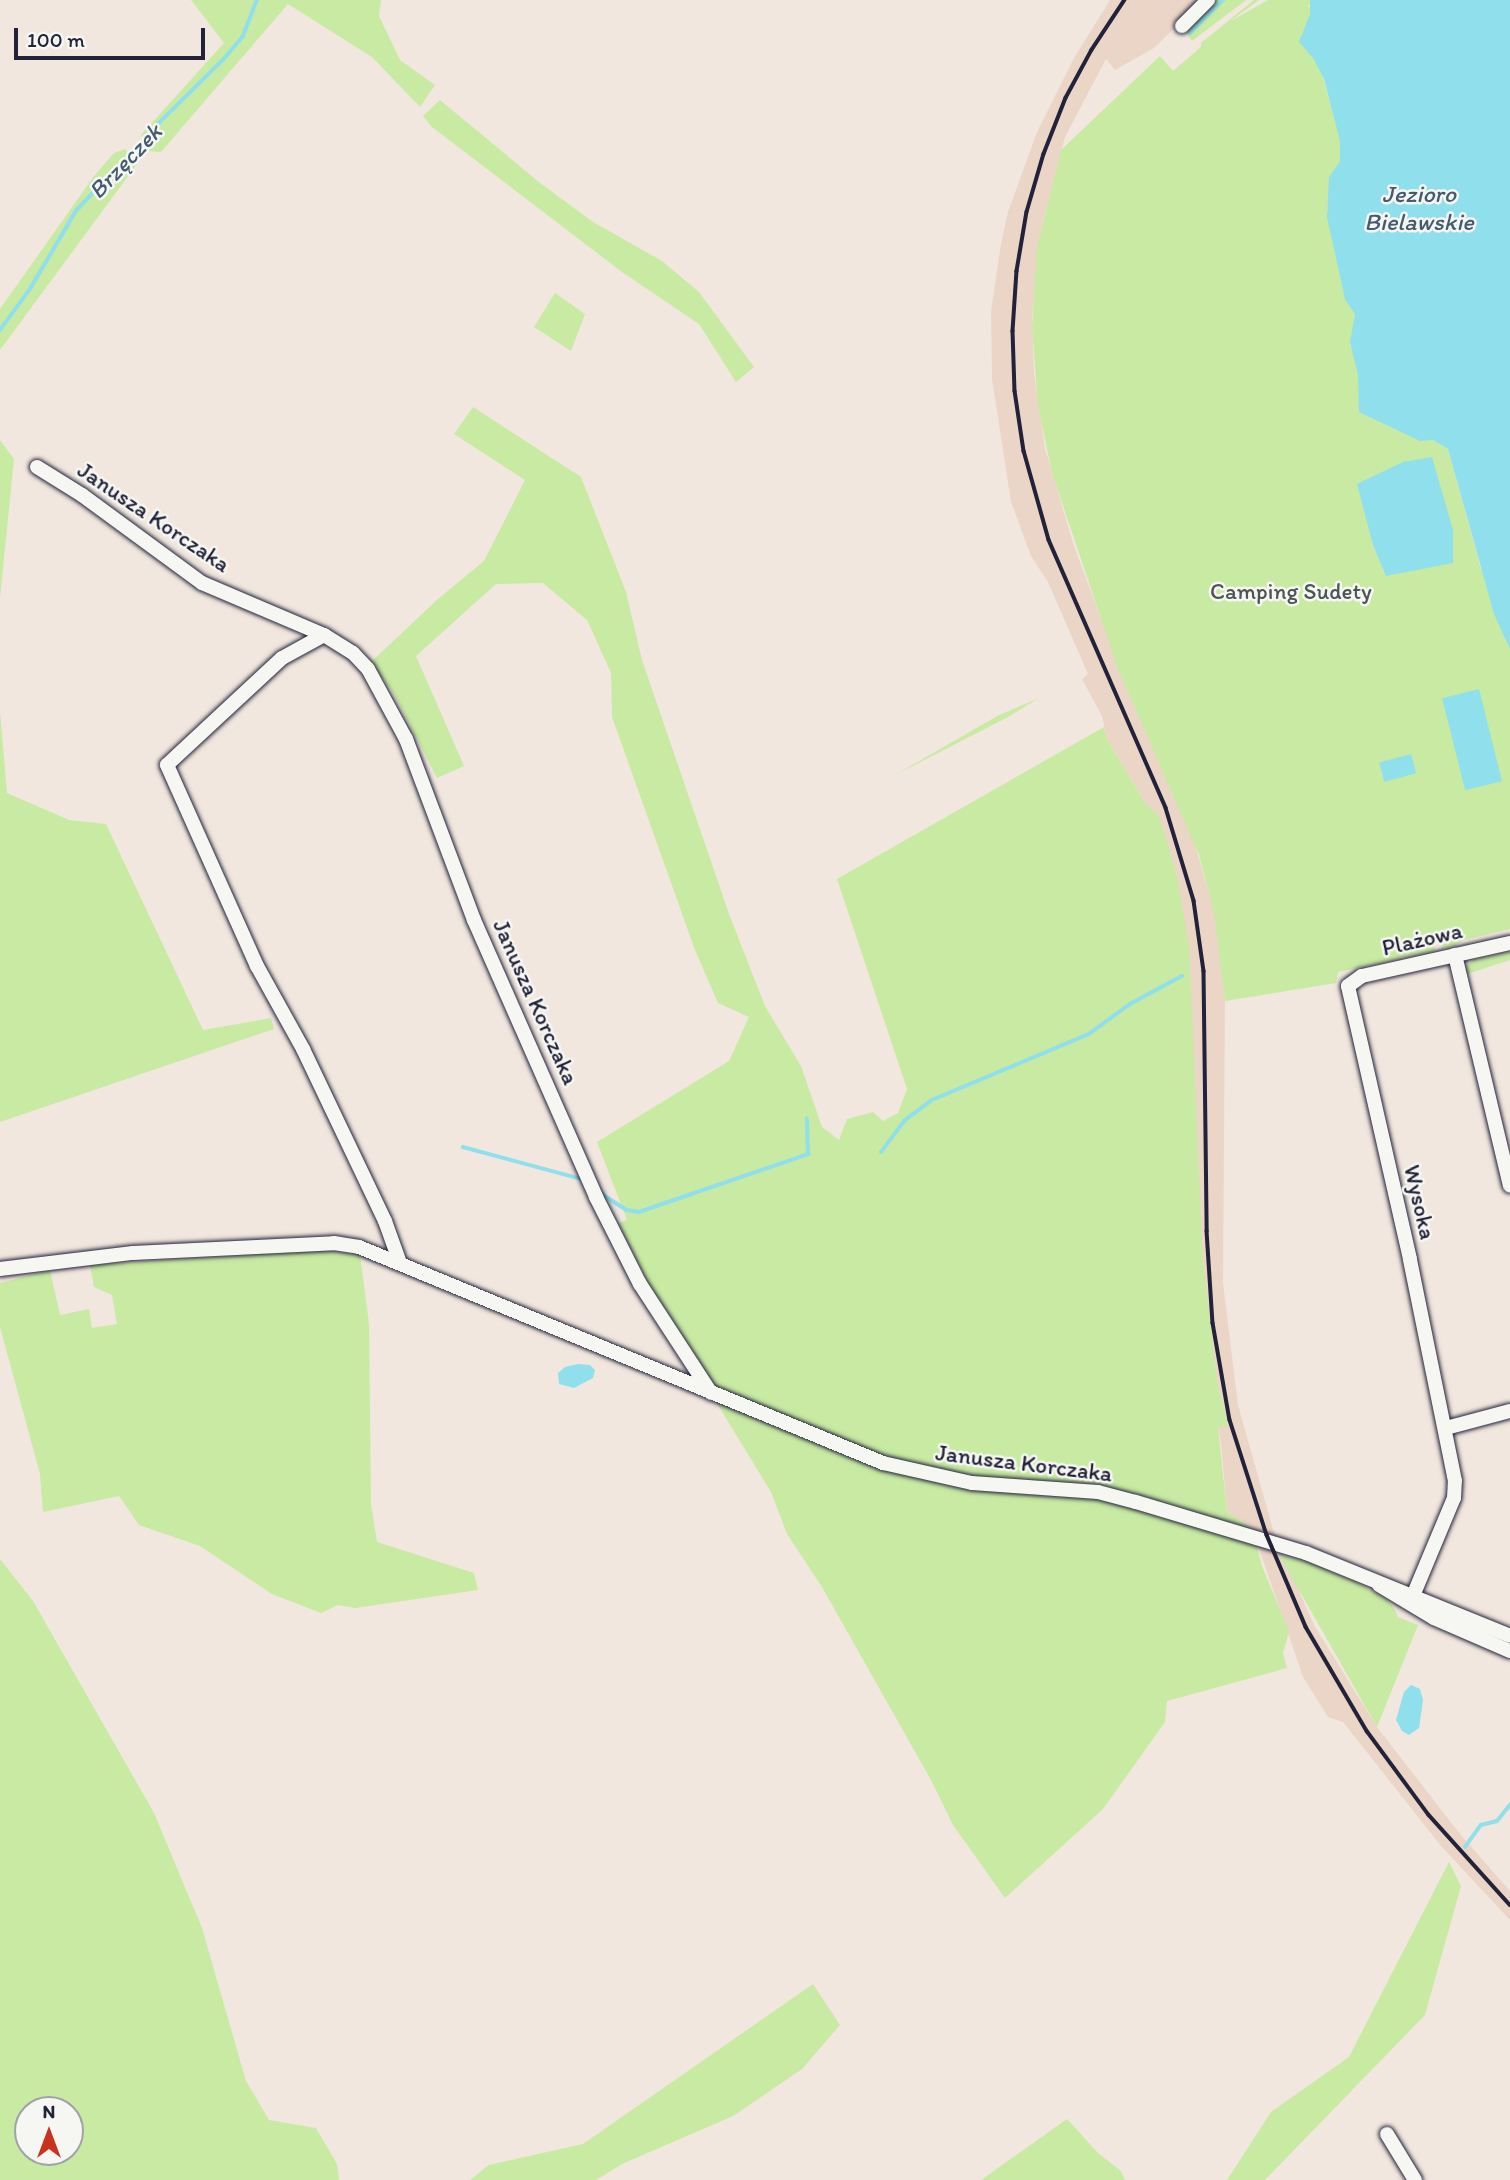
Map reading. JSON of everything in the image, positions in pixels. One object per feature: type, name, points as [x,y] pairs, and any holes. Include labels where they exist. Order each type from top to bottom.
[{"type":"street","points":[[1182,26],[1208,0]]},
{"type":"street","name":"Janusza Korczaka","points":[[37,467],[82,495],[202,583],[324,635],[353,653],[382,690],[406,739],[474,920],[596,1197],[640,1284],[711,1392]]},
{"type":"street","points":[[324,635],[282,659],[167,765],[257,965],[303,1049],[385,1221],[400,1262]]},
{"type":"street","name":"Plażowa","points":[[1348,986],[1362,976],[1510,943]]},
{"type":"street","points":[[1455,955],[1510,1186]]},
{"type":"street","name":"Wysoka","points":[[1348,986],[1446,1428],[1455,1481],[1454,1498],[1412,1599]]},
{"type":"street","name":"Janusza Korczaka","points":[[0,1269],[133,1253],[334,1244],[359,1247],[883,1463],[972,1483],[1098,1492],[1307,1553],[1376,1582],[1384,1591],[1412,1599]]},
{"type":"street","points":[[684,1381],[687,1356]]},
{"type":"street","points":[[1446,1428],[1510,1411]]},
{"type":"street","points":[[1412,1599],[1510,1636]]},
{"type":"street","points":[[1412,1599],[1434,1618],[1510,1651]]},
{"type":"street","points":[[1387,2134],[1415,2180]]},
{"type":"shaded area","points":[[1110,0],[1203,0],[1154,48],[1115,70],[1106,59],[1065,137],[1043,221],[1032,316],[1034,373],[1045,448],[1073,543],[1129,694],[1190,828],[1215,914],[1225,1001],[1223,1283],[1238,1405],[1274,1533],[1314,1625],[1377,1727],[1460,1834],[1510,1891],[1510,1920],[1441,1846],[1343,1722],[1328,1717],[1303,1677],[1252,1528],[1227,1512],[1221,1443],[1211,1390],[1159,816],[1145,803],[1107,739],[1102,716],[1082,679],[1088,674],[1048,582],[1031,556],[1011,502],[992,379],[991,311],[1001,244],[1008,212],[1037,132],[1074,58]]},
{"type":"green space","points":[[191,0],[381,0],[379,16],[400,60],[435,85],[420,107],[372,57],[288,4],[161,152],[147,151],[141,135],[224,43]]},
{"type":"green space","points":[[1212,0],[1246,0],[1192,41],[1185,32]]},
{"type":"green space","name":"Camping Sudety","points":[[1254,0],[1259,0],[1229,22],[1268,0],[1320,0],[1308,6],[1318,13],[1322,74],[1344,152],[1330,187],[1327,209],[1361,309],[1350,345],[1432,439],[1448,449],[1481,569],[1510,563],[1510,929],[1464,940],[1455,946],[1441,949],[1439,934],[1426,937],[1427,940],[1433,939],[1435,951],[1338,972],[1336,983],[1225,1001],[1214,913],[1199,855],[1118,669],[1052,473],[1038,406],[1032,327],[1037,247],[1061,150],[1160,56],[1173,71],[1201,47],[1201,43]]},
{"type":"green space","points":[[440,100],[540,183],[593,222],[662,261],[699,292],[754,367],[736,382],[699,324],[622,272],[432,127],[423,116]]},
{"type":"green space","points":[[125,149],[137,164],[0,350],[0,309],[94,176],[114,153]]},
{"type":"green space","points":[[555,293],[585,314],[571,351],[534,327]]},
{"type":"green space","points":[[473,407],[581,477],[626,592],[642,660],[729,914],[765,1006],[801,1066],[822,1127],[839,1140],[847,1119],[873,1112],[883,1121],[898,1113],[907,1089],[837,879],[1104,727],[1107,739],[1145,803],[1159,816],[1176,872],[1189,945],[1203,1262],[1217,1381],[1228,1426],[1218,1427],[1227,1512],[1252,1528],[1262,1566],[1289,1632],[1283,1653],[1287,1668],[1167,1701],[1165,1722],[1103,1809],[1005,1898],[953,1825],[931,1780],[822,1587],[787,1534],[771,1492],[672,1330],[618,1223],[627,1220],[597,1142],[729,1061],[749,1017],[718,1003],[695,950],[612,717],[611,673],[587,620],[543,583],[496,584],[416,656],[464,766],[437,778],[394,694],[371,662],[438,599],[484,561],[525,480],[454,434]]},
{"type":"green space","points":[[0,440],[14,459],[0,598]]},
{"type":"green space","points":[[1039,698],[1008,717],[895,775],[999,715]]},
{"type":"green space","points":[[0,712],[7,793],[69,820],[106,824],[203,1030],[271,1018],[274,1029],[0,1122]]},
{"type":"green space","points":[[1510,952],[1510,960],[1464,975],[1463,969],[1473,960]]},
{"type":"green space","points":[[325,1250],[360,1255],[369,1324],[371,1504],[377,1542],[474,1573],[478,1590],[355,1608],[338,1605],[321,1613],[272,1594],[200,1546],[139,1525],[119,1496],[43,1512],[40,1474],[0,1327],[0,1283],[50,1270],[60,1315],[89,1309],[92,1328],[117,1324],[112,1295],[94,1287],[90,1265]]},
{"type":"green space","points":[[1279,1555],[1306,1561],[1354,1581],[1385,1598],[1398,1617],[1418,1625],[1377,1727]]},
{"type":"green space","points":[[0,1559],[33,1601],[154,1813],[202,1928],[246,2081],[269,2120],[316,2128],[337,2164],[339,2180],[0,2180]]},
{"type":"green space","points":[[1449,1862],[1461,1886],[1425,2015],[1265,2180],[1227,2180],[1271,2112],[1349,2057]]},
{"type":"green space","points":[[813,1984],[840,2025],[802,2069],[733,2116],[622,2164],[596,2180],[470,2180],[489,2165],[583,2144]]},
{"type":"green space","points":[[1067,2119],[1098,2153],[1121,2171],[1125,2180],[981,2180]]},
{"type":"water","name":"Jezioro Bielawskie","points":[[1310,0],[1510,0],[1510,649],[1494,614],[1448,449],[1433,440],[1420,441],[1359,412],[1358,375],[1350,342],[1355,314],[1345,299],[1327,217],[1329,177],[1340,161],[1340,141],[1324,79],[1313,58],[1299,42],[1310,14]]},
{"type":"water","points":[[1432,457],[1453,530],[1453,563],[1386,576],[1373,545],[1357,484],[1403,462]]},
{"type":"water","points":[[1479,689],[1502,781],[1465,790],[1442,698]]},
{"type":"water","points":[[1411,754],[1416,773],[1384,782],[1379,763]]},
{"type":"water","points":[[590,1365],[595,1370],[593,1378],[574,1388],[559,1384],[558,1373],[565,1367]]},
{"type":"water","points":[[1411,1685],[1420,1689],[1423,1700],[1419,1728],[1409,1735],[1402,1731],[1396,1720],[1404,1692]]},
{"type":"waterway","name":"Brzęczek","points":[[0,330],[30,289],[76,211],[223,60],[243,36],[257,0]]},
{"type":"waterway","points":[[1190,33],[1223,0]]},
{"type":"waterway","points":[[881,1152],[904,1121],[932,1100],[1089,1034],[1130,1004],[1182,976]]},
{"type":"waterway","points":[[599,1192],[627,1210],[639,1212],[808,1154],[807,1119]]},
{"type":"waterway","points":[[463,1147],[582,1179]]},
{"type":"waterway","points":[[1465,1847],[1481,1825],[1497,1821],[1510,1805]]},
{"type":"railway","points":[[1125,0],[1092,50],[1066,98],[1044,154],[1027,212],[1017,271],[1013,331],[1015,391],[1024,451],[1049,540],[1166,808],[1194,901],[1204,971],[1207,1231],[1213,1323],[1230,1420],[1267,1535],[1306,1627],[1367,1731],[1429,1815],[1510,1905]]}]
